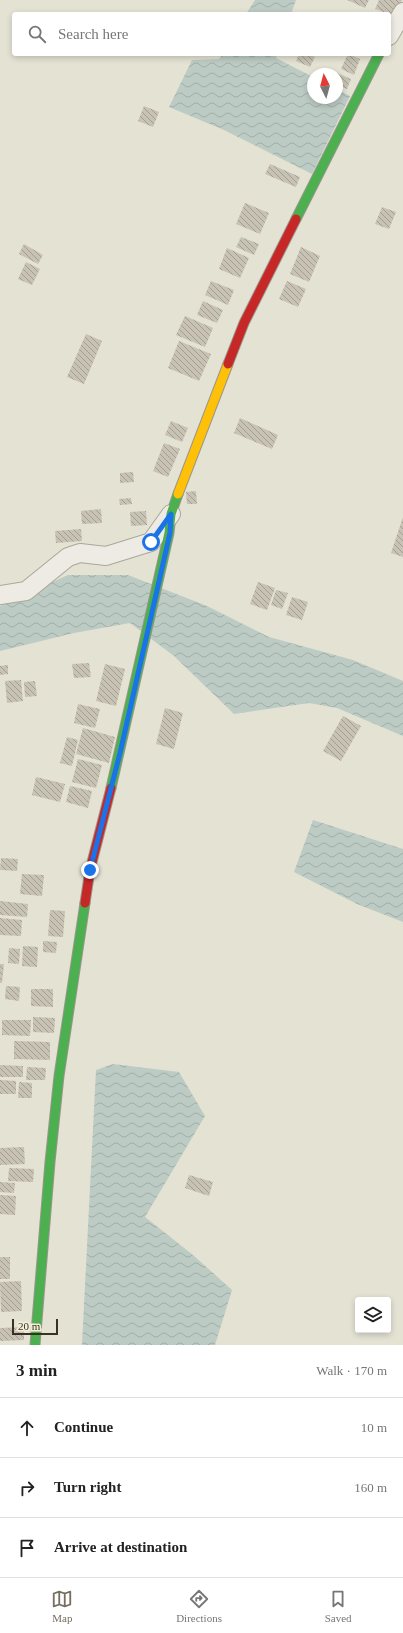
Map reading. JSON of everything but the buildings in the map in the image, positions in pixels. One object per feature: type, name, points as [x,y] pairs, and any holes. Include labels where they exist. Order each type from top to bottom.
[{"type":"street","points":[[391,33],[403,12]]},
{"type":"street","points":[[35,1345],[50,1162],[59,1076],[90,870],[120,753],[136,677],[170,533],[171,514],[190,457],[244,323],[378,56]]},
{"type":"street","points":[[0,595],[26,591],[68,557],[80,553],[106,556],[151,542],[171,514]]},
{"type":"water","points":[[255,0],[296,0],[292,12],[247,12]]},
{"type":"water","points":[[221,56],[276,56],[276,58],[307,74],[307,104],[343,104],[343,92],[350,96],[312,174],[224,130],[169,107],[192,60],[219,59]]},
{"type":"water","points":[[68,575],[128,575],[207,606],[269,637],[353,660],[403,681],[403,736],[337,708],[309,703],[234,714],[174,656],[130,623],[74,633],[0,651],[0,606]]},
{"type":"water","points":[[313,820],[403,849],[403,922],[357,904],[294,872]]},
{"type":"water","points":[[113,1064],[179,1072],[205,1116],[145,1217],[193,1255],[232,1290],[215,1345],[82,1345],[96,1070]]},
{"type":"traffic: fast","points":[[296,219],[378,56]]},
{"type":"traffic: fast","points":[[111,788],[169,533],[171,514],[178,494]]},
{"type":"traffic: fast","points":[[35,1345],[50,1162],[59,1076],[85,903]]},
{"type":"traffic: slow","points":[[178,494],[228,364]]},
{"type":"traffic: jam","points":[[228,364],[244,323],[296,219]]},
{"type":"traffic: jam","points":[[85,903],[90,870],[111,788]]},
{"type":"route","points":[[90,870],[120,753],[136,677],[170,533],[171,514],[151,542]]}]
